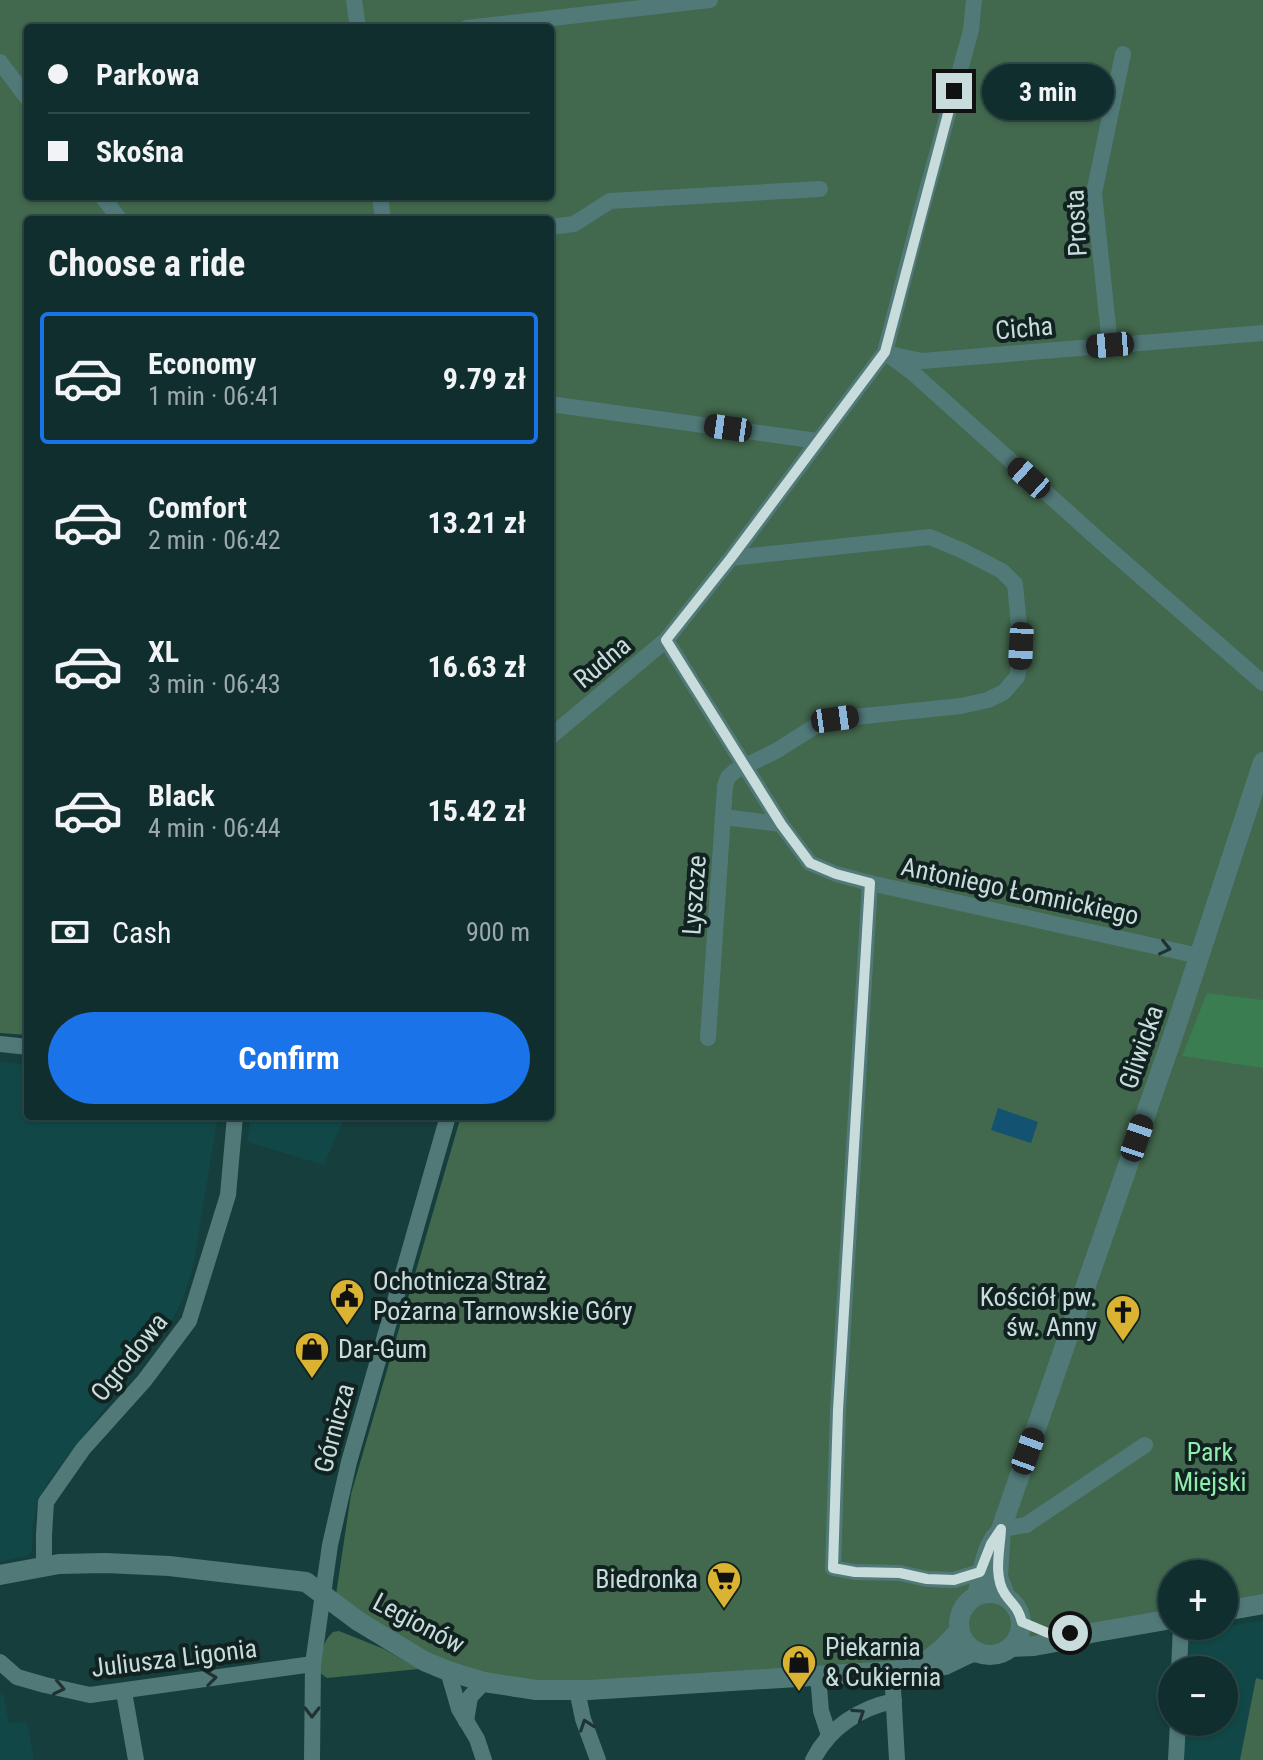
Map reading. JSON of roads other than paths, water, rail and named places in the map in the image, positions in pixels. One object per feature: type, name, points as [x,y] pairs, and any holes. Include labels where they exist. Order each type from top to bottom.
[{"type":"street","points":[[354,0],[357,24]]},
{"type":"street","points":[[501,24],[710,0]]},
{"type":"street","points":[[974,0],[971,30],[885,352],[912,372],[1263,683]]},
{"type":"street","name":"Prosta","points":[[1110,345],[1094,193],[1123,54]]},
{"type":"street","points":[[0,62],[24,94]]},
{"type":"street","points":[[554,226],[574,224],[610,201],[820,189]]},
{"type":"street","name":"Cicha","points":[[885,352],[922,361],[1263,333]]},
{"type":"street","name":"Rudna","points":[[554,734],[666,640],[885,352]]},
{"type":"street","points":[[554,405],[818,441]]},
{"type":"street","points":[[731,558],[930,537],[963,551],[1012,579],[1017,590],[1021,646],[1017,677],[1004,692],[988,700],[961,706],[835,719],[817,725],[745,767]]},
{"type":"street","name":"Antoniego Łomnickiego","points":[[666,640],[781,824],[810,863],[870,883],[1199,956]]},
{"type":"street","name":"Gliwicka","points":[[977,1595],[980,1572],[991,1544],[1001,1529],[1173,1036],[1263,762]]},
{"type":"street","name":"Lyszcze","points":[[708,1038],[725,786],[728,777],[745,767]]},
{"type":"street","points":[[723,817],[781,824]]},
{"type":"street","points":[[870,883],[838,1410],[833,1568],[954,1580],[980,1572]]},
{"type":"street","points":[[0,1044],[24,1047]]},
{"type":"street","name":"Ogrodowa","points":[[44,1566],[46,1502],[83,1449],[144,1381],[189,1321],[228,1195],[235,1120]]},
{"type":"street","name":"Górnicza","points":[[312,1760],[313,1664],[330,1545],[349,1462],[447,1120]]},
{"type":"street","points":[[1001,1529],[1026,1525],[1145,1445]]},
{"type":"street","name":"Gliwicka","points":[[1001,1529],[998,1577],[1005,1595]]},
{"type":"street","name":"Legionów","points":[[0,1575],[69,1563],[106,1563],[169,1566],[306,1582],[382,1638],[424,1661],[484,1682],[536,1690],[892,1671],[945,1665],[974,1651]]},
{"type":"street","points":[[1011,1647],[1020,1636],[1022,1622],[1018,1609],[1005,1595],[977,1595],[968,1601],[959,1619],[960,1630],[966,1645],[985,1655],[998,1654],[1011,1647],[1056,1642],[1158,1621]]},
{"type":"street","points":[[1238,1608],[1263,1604]]},
{"type":"street","points":[[1022,1622],[1048,1633],[1091,1633]]},
{"type":"street","points":[[920,1666],[960,1630]]},
{"type":"street","name":"Juliusza Ligonia","points":[[0,1662],[17,1677],[90,1695],[313,1664]]},
{"type":"street","points":[[448,1671],[459,1709],[477,1739],[484,1760]]},
{"type":"street","points":[[892,1671],[897,1760]]},
{"type":"street","points":[[818,1675],[822,1720],[829,1735]]},
{"type":"street","points":[[466,1721],[470,1697],[484,1682]]},
{"type":"street","points":[[577,1690],[583,1719],[598,1760]]},
{"type":"street","points":[[124,1692],[136,1760]]},
{"type":"street","points":[[813,1760],[829,1735],[867,1708],[894,1701]]},
{"type":"street","points":[[1176,1760],[1177,1736]]},
{"type":"place","name":"Ochotnicza Straż Pożarna Tarnowskie Góry","points":[[347,1327]]},
{"type":"place","name":"Kościół pw. św. Anny","points":[[1123,1343]]},
{"type":"place","name":"Dar-Gum","points":[[312,1380]]},
{"type":"place","name":"Biedronka","points":[[724,1610]]},
{"type":"place","name":"Piekarnia & Cukiernia","points":[[799,1693]]},
{"type":"park label","name":"Park Miejski","points":[[1210,1467]]}]
